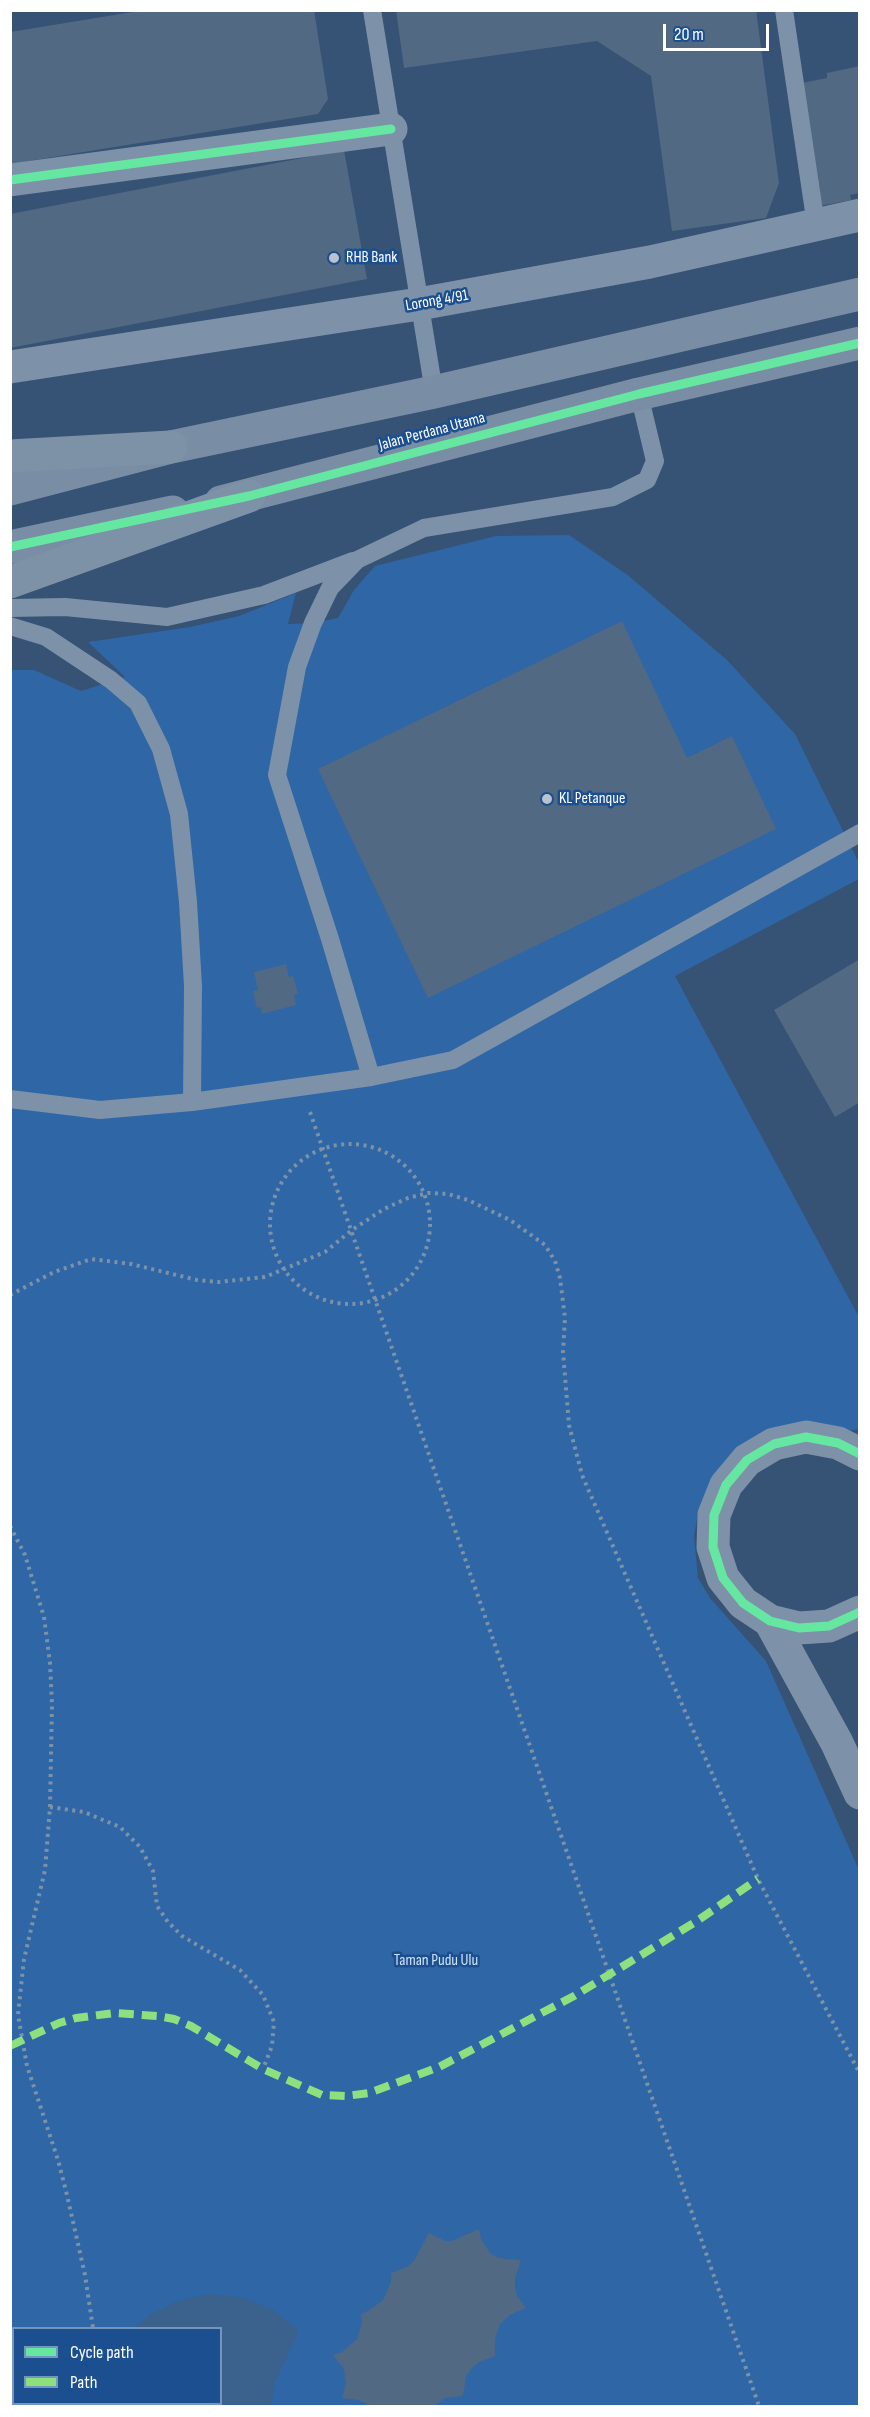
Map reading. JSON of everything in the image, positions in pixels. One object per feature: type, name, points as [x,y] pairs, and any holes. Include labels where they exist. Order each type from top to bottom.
[{"type":"highway","points":[[10,456],[171,447]]},
{"type":"highway","points":[[10,582],[249,496]]},
{"type":"street","points":[[10,180],[391,129]]},
{"type":"street","name":"Lorong 4/91","points":[[10,367],[419,304],[650,262],[860,215]]},
{"type":"street","points":[[10,489],[171,447],[434,392],[860,294]]},
{"type":"street","name":"Jalan Perdana Utama","points":[[10,547],[249,496],[639,394],[860,343]]},
{"type":"street","points":[[852,1446],[806,1437],[774,1444],[747,1460],[726,1485],[714,1515],[713,1547],[723,1578],[743,1603],[770,1621],[799,1628],[829,1626],[860,1612]]},
{"type":"street","points":[[770,1621],[837,1743],[860,1793]]},
{"type":"lane","points":[[372,10],[434,392]]},
{"type":"lane","points":[[784,10],[816,225]]},
{"type":"lane","points":[[10,608],[65,607],[167,617],[264,596],[357,560],[424,528],[613,497],[647,480],[655,461],[639,394]]},
{"type":"lane","points":[[357,560],[330,588],[313,623],[297,667],[277,775],[330,939],[371,1077]]},
{"type":"lane","points":[[10,626],[46,637],[111,680],[138,703],[161,749],[179,814],[188,902],[193,986],[192,1102]]},
{"type":"lane","points":[[10,1099],[100,1110],[192,1102],[371,1077],[453,1060],[860,833]]},
{"type":"path","points":[[301,1087],[759,2406]]},
{"type":"path","points":[[335,1144],[363,1144],[390,1153],[411,1171],[425,1194],[430,1223],[425,1251],[411,1275],[390,1293],[363,1303],[336,1303],[309,1294],[283,1269],[274,1251],[269,1224],[274,1196],[288,1172],[309,1154],[323,1148],[335,1144]]},
{"type":"path","points":[[10,1295],[54,1272],[91,1259],[131,1264],[197,1280],[218,1282],[265,1277],[325,1252],[352,1230],[384,1209],[408,1198],[425,1194],[448,1194],[468,1200],[528,1232],[544,1245],[555,1261],[560,1278],[569,1425],[582,1475],[758,1879],[860,2074]]},
{"type":"path","points":[[10,1526],[25,1556],[36,1587],[47,1640],[52,1704],[50,1807],[45,1870],[26,1948],[18,2015],[30,2076],[67,2195],[85,2275],[93,2327]]},
{"type":"path","points":[[50,1807],[84,1812],[120,1827],[140,1847],[153,1871],[157,1906],[168,1922],[182,1936],[240,1970],[263,1995],[274,2022],[272,2046],[263,2069]]},
{"type":"green space","name":"Taman Pudu Ulu","points":[[569,535],[629,576],[727,660],[795,734],[859,863],[859,879],[675,976],[859,1317],[859,1429],[839,1433],[708,1488],[698,1514],[694,1536],[698,1578],[710,1598],[766,1661],[859,1870],[859,2406],[11,2406],[10,670],[34,670],[81,691],[125,677],[88,642],[190,627],[239,616],[296,593],[288,624],[313,623],[338,618],[354,590],[375,566],[496,536]]},
{"type":"shaded area","points":[[210,2294],[243,2298],[273,2310],[299,2331],[275,2382],[271,2406],[99,2406],[222,2405],[222,2327],[136,2327],[148,2316],[178,2301]]},
{"type":"building","points":[[145,10],[314,10],[328,99],[318,114],[10,164],[10,32]]},
{"type":"building","points":[[396,10],[756,10],[779,183],[766,218],[672,231],[651,76],[597,41],[404,68]]},
{"type":"building","points":[[860,66],[860,193],[850,195],[851,200],[815,207],[792,85],[827,78],[827,73]]},
{"type":"building","points":[[344,150],[367,279],[10,348],[10,214]]},
{"type":"building","name":"KL Petanque","points":[[622,621],[687,758],[732,736],[776,829],[428,998],[318,769]]},
{"type":"building","points":[[860,959],[860,1102],[835,1117],[774,1010]]},
{"type":"building","points":[[286,964],[289,977],[293,976],[298,994],[294,995],[296,1005],[262,1014],[261,1007],[257,1008],[253,991],[258,990],[254,972]]},
{"type":"building","points":[[479,2229],[481,2239],[490,2253],[499,2258],[521,2260],[515,2278],[515,2288],[517,2296],[526,2308],[510,2315],[500,2324],[495,2339],[495,2356],[479,2362],[472,2368],[466,2376],[463,2396],[445,2398],[434,2406],[371,2406],[359,2400],[342,2398],[346,2383],[344,2369],[333,2355],[342,2352],[357,2339],[362,2323],[361,2314],[383,2300],[391,2282],[391,2273],[407,2267],[414,2261],[429,2233],[445,2241],[452,2241]]},
{"type":"marked path","points":[[10,2046],[59,2023],[76,2018],[114,2013],[158,2016],[191,2026],[263,2069],[322,2095],[346,2096],[369,2093],[439,2067],[574,1996],[697,1921],[758,1879]]},
{"type":"cycle path","points":[[10,180],[391,129]]},
{"type":"cycle path","points":[[10,547],[249,496],[639,394],[860,343]]},
{"type":"cycle path","points":[[860,1454],[838,1443],[806,1437],[774,1444],[747,1460],[726,1485],[714,1515],[713,1547],[723,1578],[743,1603],[770,1621],[799,1628],[829,1626],[860,1612]]},
{"type":"place","name":"RHB Bank","points":[[334,258]]},
{"type":"place","name":"KL Petanque","points":[[547,799]]}]
